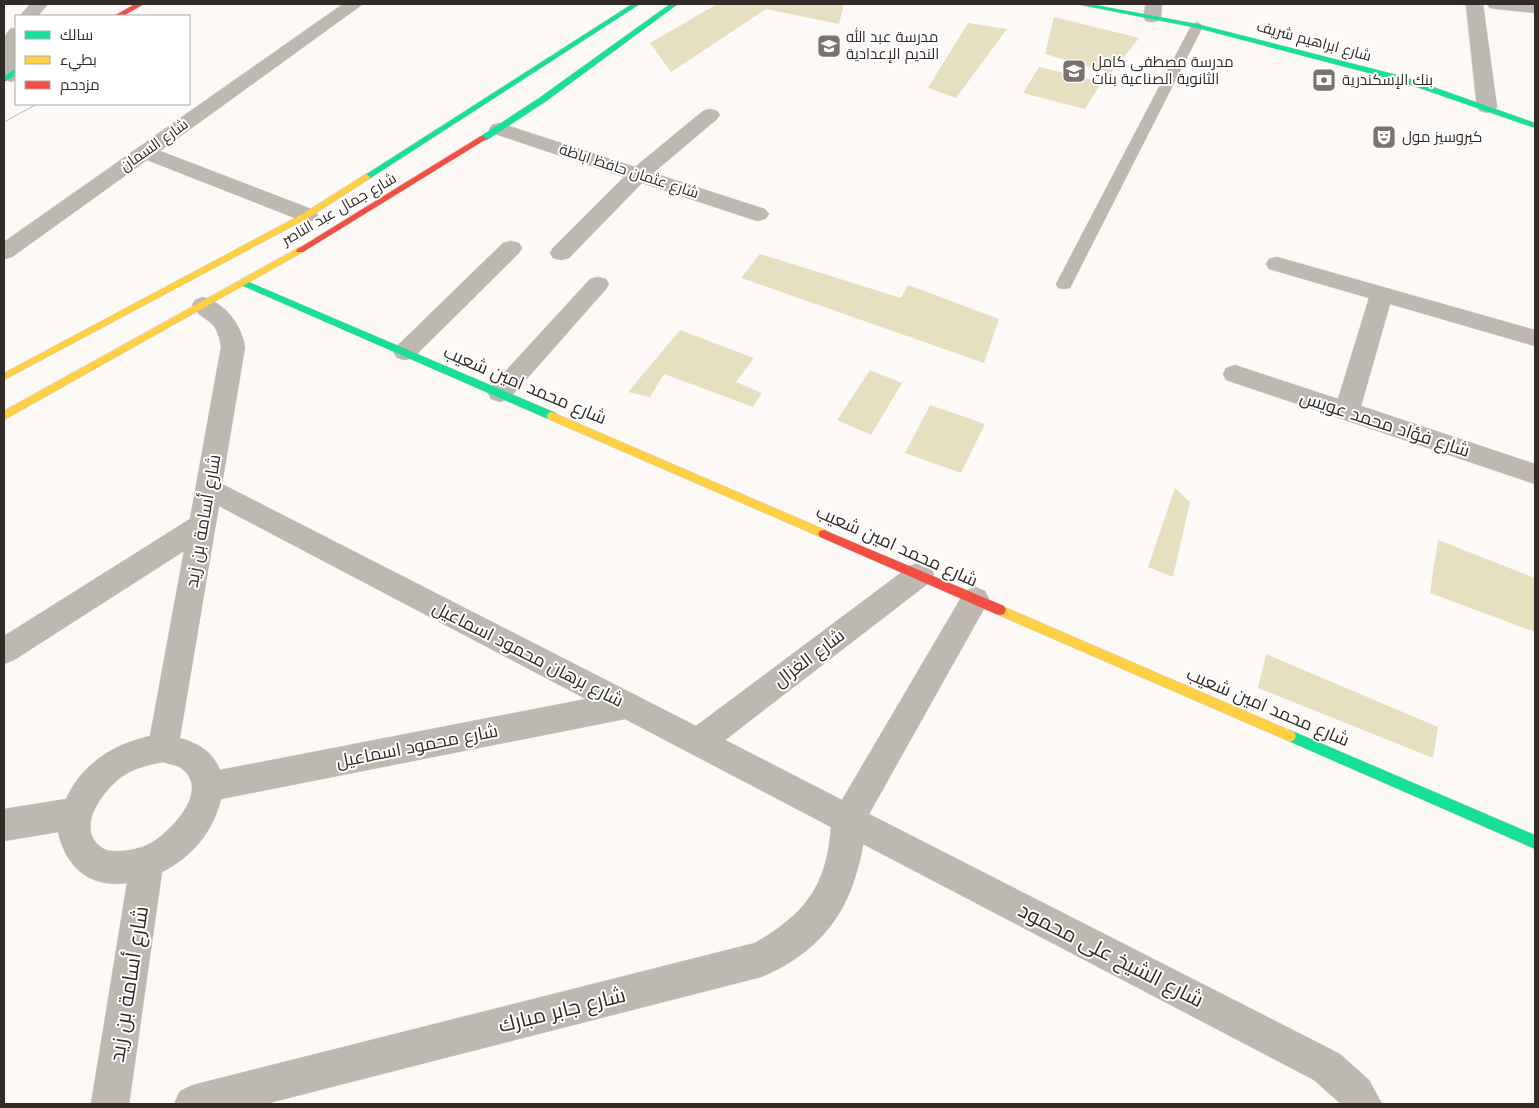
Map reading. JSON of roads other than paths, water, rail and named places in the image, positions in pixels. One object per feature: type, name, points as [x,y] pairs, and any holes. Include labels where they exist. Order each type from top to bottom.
[{"type":"main road","points":[[120,15],[140,4]]},
{"type":"main road","name":"شارع جمال عبد الناصر","points":[[4,377],[307,215],[636,4]]},
{"type":"main road","name":"شارع جمال عبد الناصر","points":[[4,416],[244,283],[410,185],[499,129],[674,4]]},
{"type":"main road","name":"شارع ابراهيم شريف","points":[[1080,4],[1153,10],[1197,26],[1402,79],[1487,107],[1535,126]]},
{"type":"main road","name":"شارع محمد امين شعيب","points":[[244,283],[920,574],[1535,842]]},
{"type":"street","points":[[30,15],[39,4]]},
{"type":"street","name":"شارع السمان","points":[[4,252],[354,4]]},
{"type":"street","points":[[1474,4],[1487,107]]},
{"type":"street","points":[[1496,4],[1535,8]]},
{"type":"street","points":[[10,76],[6,63],[7,50],[15,35]]},
{"type":"street","points":[[561,253],[638,175],[710,115]]},
{"type":"street","name":"شارع عثمان حافظ اباظة","points":[[499,129],[758,214]]},
{"type":"street","points":[[144,152],[307,215]]},
{"type":"street","points":[[405,352],[511,248]]},
{"type":"street","points":[[1277,264],[1535,338]]},
{"type":"street","points":[[500,394],[598,284]]},
{"type":"street","points":[[1347,411],[1381,295]]},
{"type":"street","name":"شارع أسامة بن زيد","points":[[163,748],[233,348],[228,327],[213,311],[203,305]]},
{"type":"street","name":"شارع فؤاد محمد عويس","points":[[1235,374],[1535,474]]},
{"type":"street","name":"شارع برهان محمود اسماعيل","points":[[209,489],[848,820]]},
{"type":"street","points":[[4,651],[202,525]]},
{"type":"street","name":"شارع الغزال","points":[[699,742],[920,574]]},
{"type":"street","points":[[848,820],[975,599]]},
{"type":"street","name":"شارع محمود اسماعيل","points":[[208,787],[626,705]]},
{"type":"street","points":[[163,748],[177,750],[190,755],[199,763],[205,774],[208,787],[201,816],[192,830],[179,844],[164,855],[147,863],[126,868],[106,868],[90,860],[79,848],[74,832],[76,813],[84,796],[95,781],[110,767],[128,757],[163,748]]},
{"type":"street","points":[[4,825],[76,813]]},
{"type":"street","name":"شارع جابر مبارك","points":[[193,1104],[761,959],[792,941],[818,916],[836,886],[846,853],[848,820]]},
{"type":"street","name":"شارع الشيخ على محمود","points":[[848,820],[1327,1067],[1343,1079],[1357,1094],[1363,1104]]},
{"type":"street","name":"شارع أسامة بن زيد","points":[[110,1104],[147,863]]},
{"type":"lane","points":[[1064,284],[1197,26]]},
{"type":"tram line","points":[[4,122],[35,105]]},
{"type":"place","name":"مدرسة عبد الله النديم الإعدادية","points":[[829,46]]},
{"type":"place","name":"مدرسة مصطفى كامل الثانوية الصناعية بنات","points":[[1074,71]]},
{"type":"place","name":"بنك الإسكندرية","points":[[1324,80]]},
{"type":"place","name":"كيروسيز مول","points":[[1384,137]]}]
